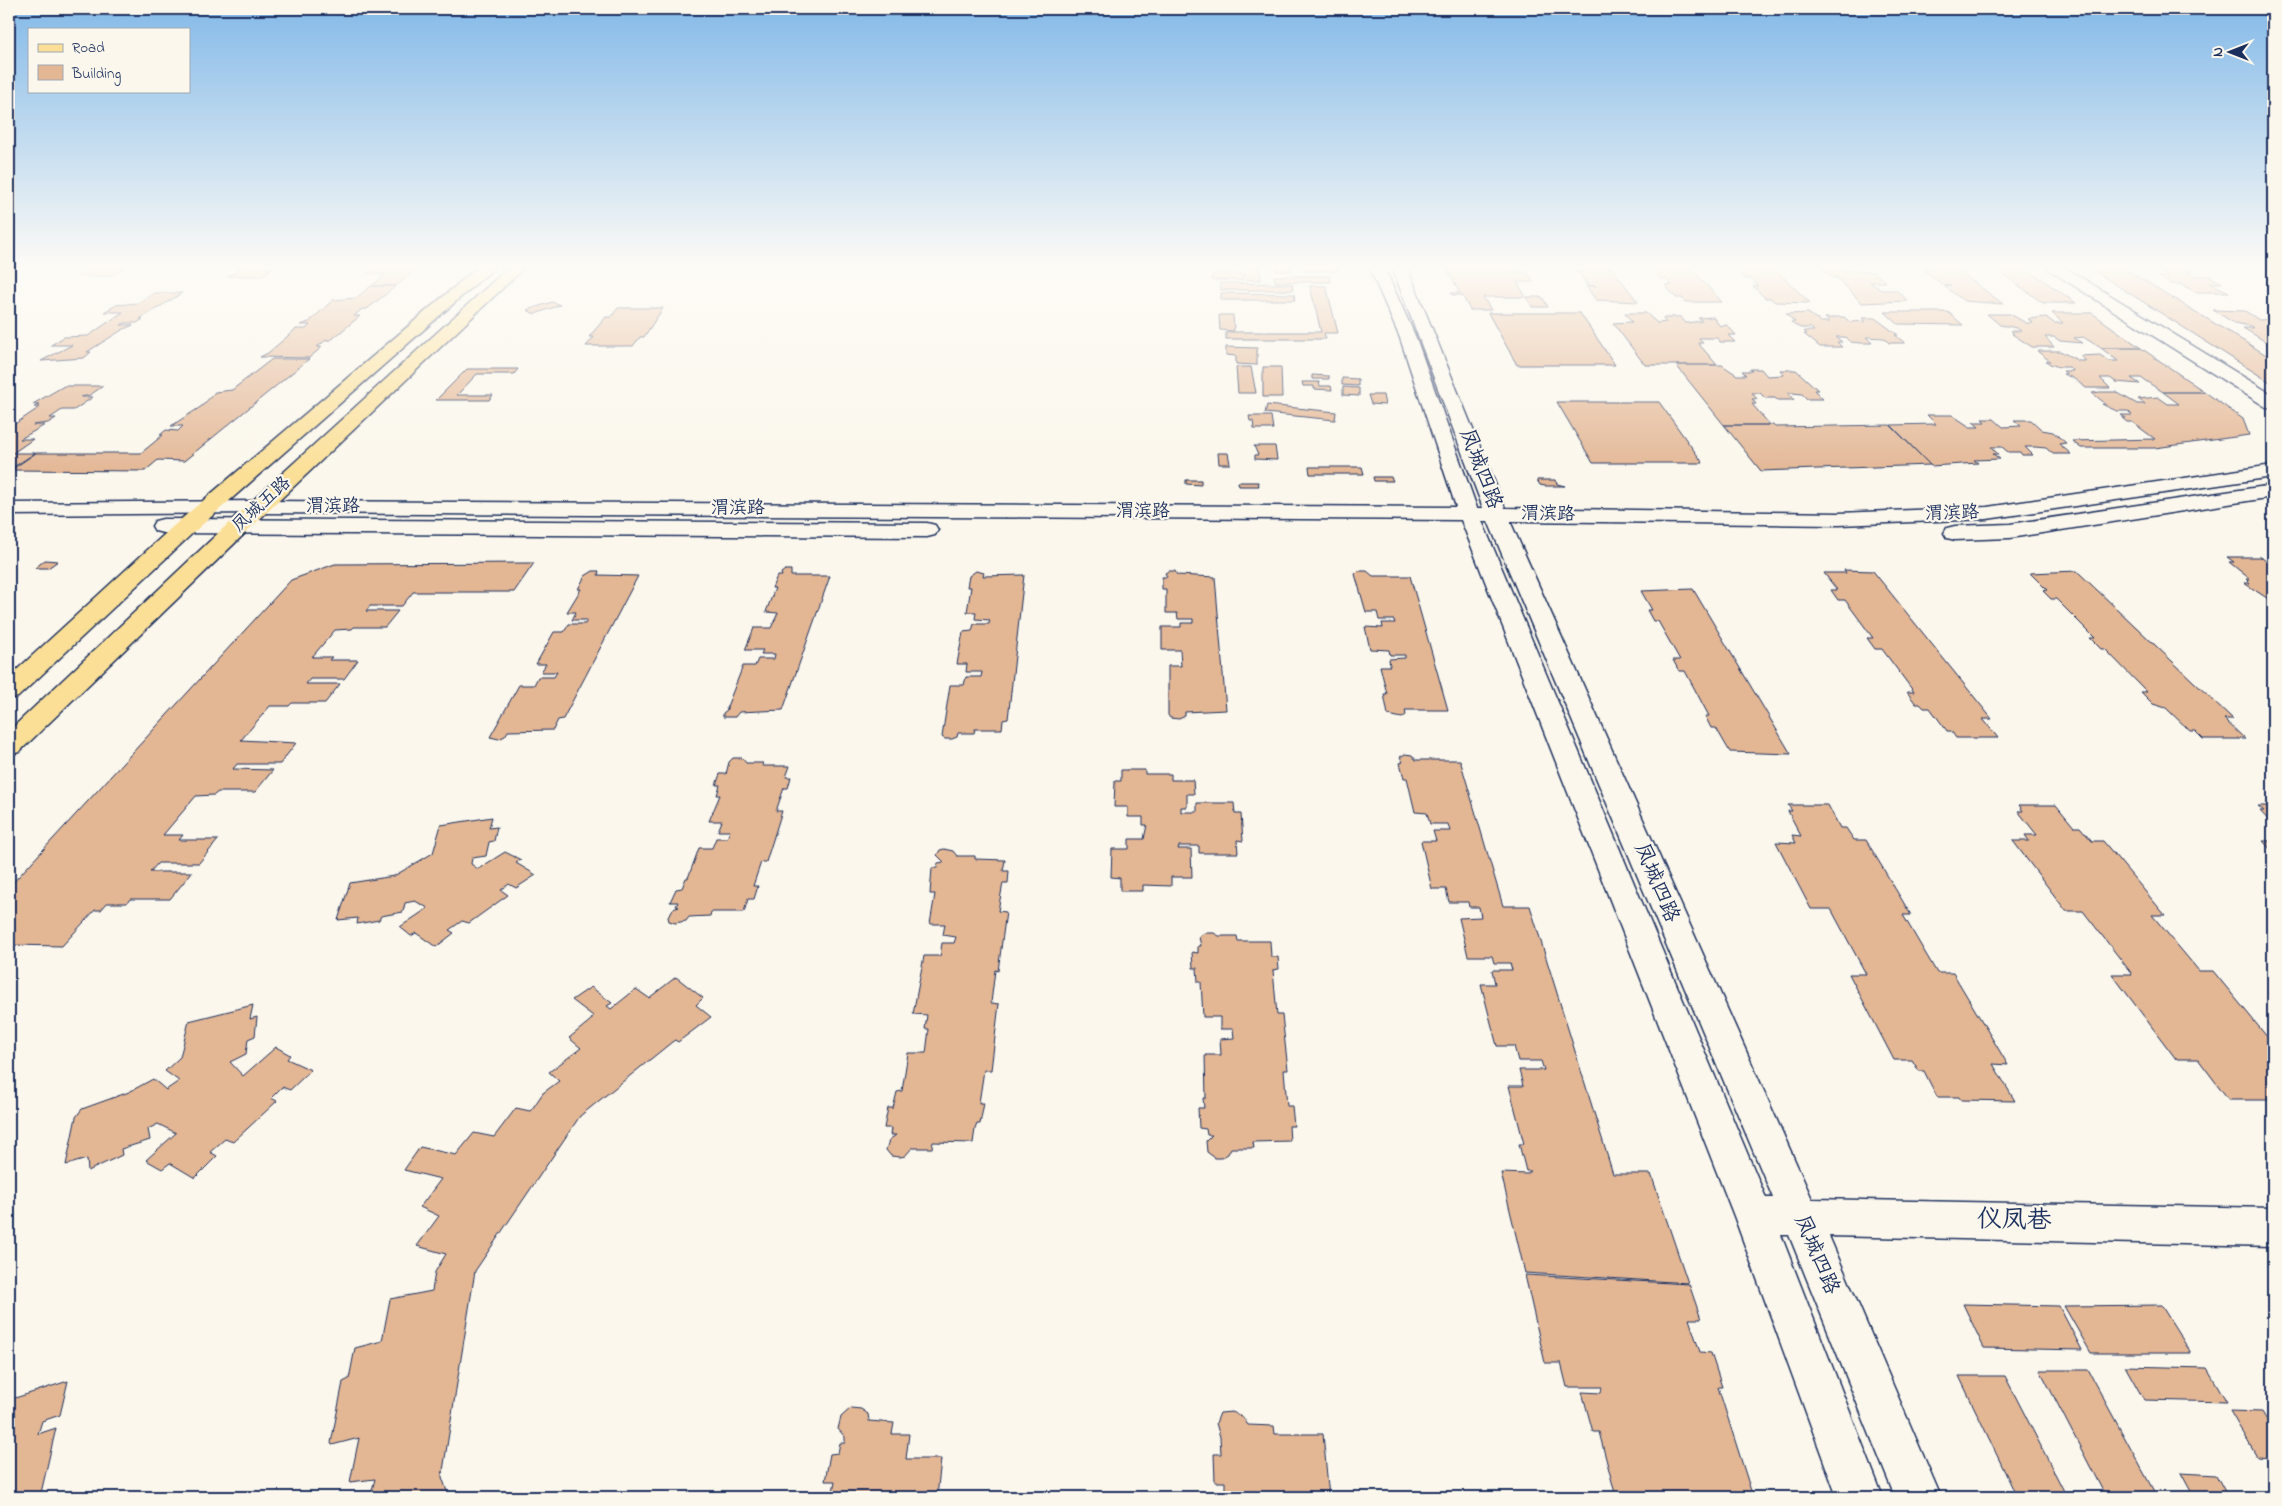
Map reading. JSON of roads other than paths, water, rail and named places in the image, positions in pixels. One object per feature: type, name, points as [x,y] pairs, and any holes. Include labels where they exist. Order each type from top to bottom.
[{"type":"main road","name":"凤城五路","points":[[9,691],[187,526],[405,337]]},
{"type":"main road","name":"凤城五路","points":[[9,746],[238,526],[441,337]]},
{"type":"street","name":"凤城四路","points":[[1408,337],[1487,523],[1800,1216],[1918,1497]]},
{"type":"street","name":"凤城四路","points":[[1423,337],[1487,523],[1754,1216],[1860,1497]]},
{"type":"street","points":[[2167,337],[2273,404]]},
{"type":"street","name":"渭滨路","points":[[9,527],[1487,523],[1839,519],[1986,513],[2273,470]]},
{"type":"street","name":"渭滨路","points":[[9,509],[259,507],[1487,523],[1855,537],[2010,531],[2273,491]]},
{"type":"street","name":"仪凤巷","points":[[1754,1216],[2273,1227]]}]
